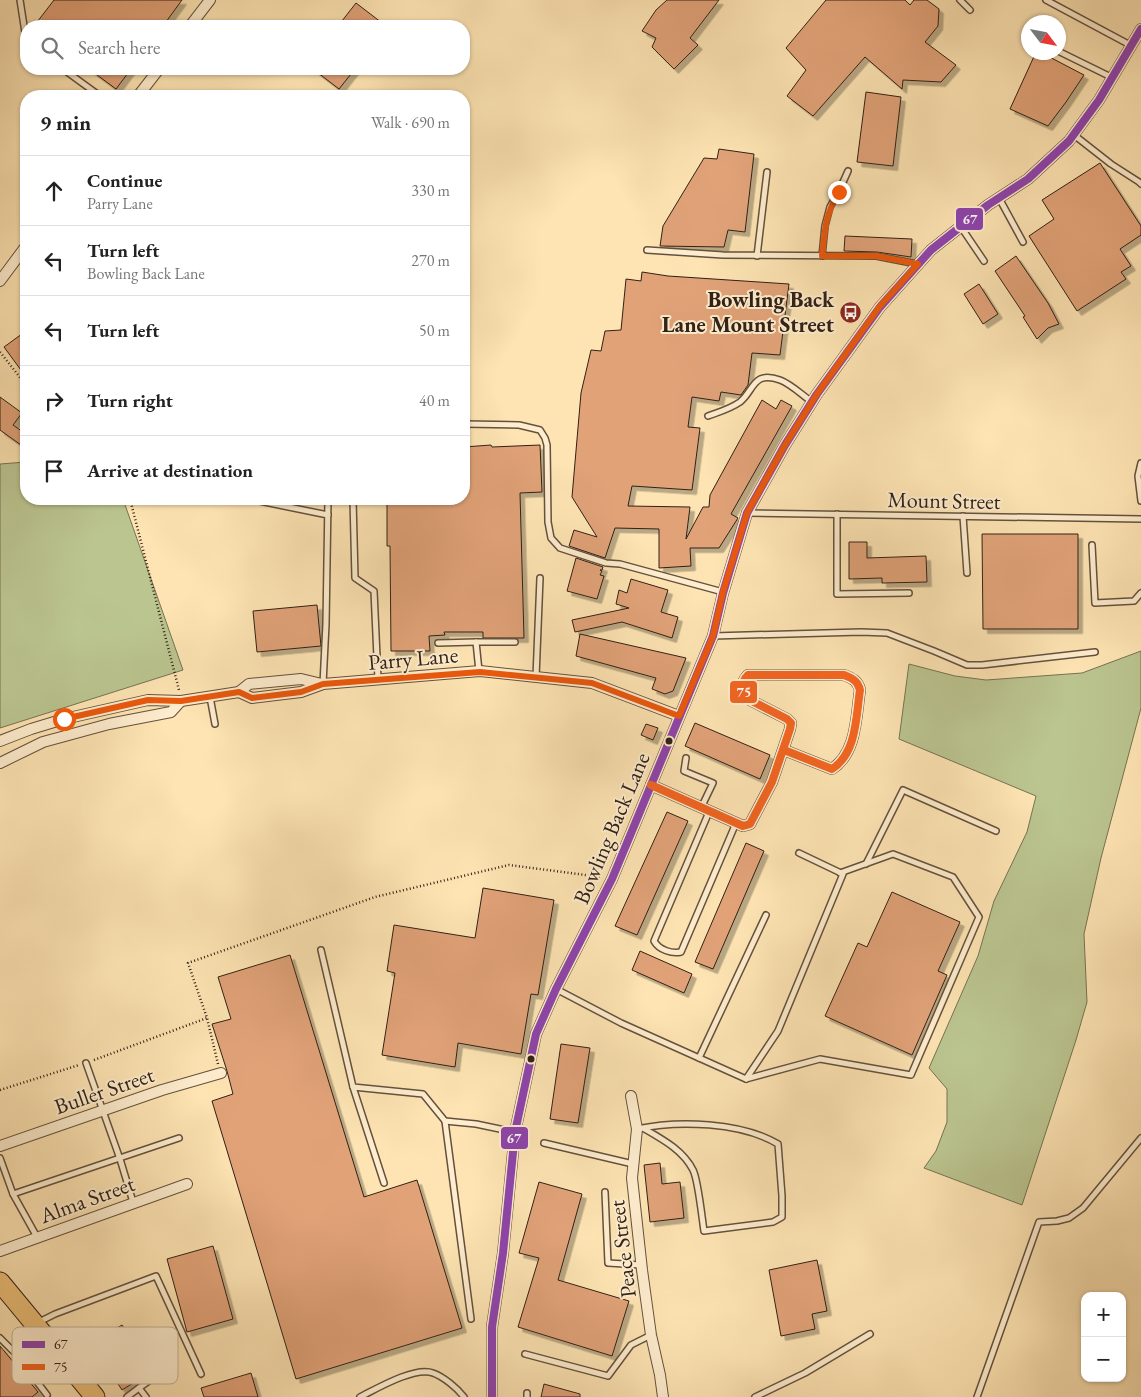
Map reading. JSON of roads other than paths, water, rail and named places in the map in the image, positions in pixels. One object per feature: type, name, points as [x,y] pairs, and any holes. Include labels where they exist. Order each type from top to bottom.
[{"type":"highway","points":[[4,1291],[37,1327]]},
{"type":"highway","points":[[84,1384],[95,1397]]},
{"type":"street","points":[[195,20],[210,0]]},
{"type":"street","name":"Bowling Back Lane","points":[[492,1397],[492,1327],[503,1253],[515,1132],[536,1034],[556,989],[612,879],[713,636],[723,592],[747,513],[785,445],[812,402],[880,306],[931,250],[999,198],[1028,179],[1069,141],[1113,78],[1141,29]]},
{"type":"street","points":[[143,90],[154,75]]},
{"type":"street","points":[[0,281],[20,254]]},
{"type":"street","name":"Parry Lane","points":[[0,741],[31,729],[102,709],[148,700],[181,701],[210,697],[239,692],[249,684],[301,679],[323,684],[480,672],[592,683],[679,716]]},
{"type":"street","points":[[651,786],[743,826],[750,824],[772,782],[784,750],[790,723],[786,719],[746,698],[743,692],[744,679],[748,675],[844,676],[850,677],[858,684],[860,690],[854,734],[844,759],[838,765],[832,769],[784,750]]},
{"type":"street","name":"Parry Lane","points":[[0,763],[43,742],[109,724],[171,712],[181,701]]},
{"type":"street","name":"Buller Street","points":[[0,1146],[162,1090],[221,1073]]},
{"type":"street","name":"Peace Street","points":[[631,1096],[640,1128],[632,1178],[651,1335],[663,1397]]},
{"type":"street","name":"Alma Street","points":[[0,1251],[186,1184]]},
{"type":"lane","points":[[20,0],[23,20]]},
{"type":"lane","points":[[960,0],[970,10]]},
{"type":"lane","points":[[1046,0],[1132,46]]},
{"type":"lane","points":[[1066,55],[1113,78]]},
{"type":"lane","points":[[71,75],[92,90]]},
{"type":"lane","points":[[1074,135],[1111,164],[1141,184]]},
{"type":"lane","points":[[822,256],[825,226],[830,207],[848,171]]},
{"type":"lane","points":[[757,256],[767,172]]},
{"type":"lane","points":[[999,198],[1022,242]]},
{"type":"lane","points":[[961,226],[984,261]]},
{"type":"lane","points":[[646,250],[757,256],[876,256],[918,264]]},
{"type":"lane","points":[[708,416],[742,401],[754,383],[765,378],[780,380],[812,402]]},
{"type":"lane","points":[[470,424],[519,425],[540,430],[547,445],[548,522],[551,538],[560,548],[606,563],[620,564],[723,592]]},
{"type":"lane","points":[[1141,463],[1138,476],[1141,501]]},
{"type":"lane","points":[[279,505],[328,515]]},
{"type":"lane","points":[[323,684],[328,505]]},
{"type":"lane","points":[[353,505],[355,578],[374,591],[378,680]]},
{"type":"lane","name":"Mount Street","points":[[747,513],[1141,519]]},
{"type":"lane","points":[[837,514],[837,594],[909,593]]},
{"type":"lane","points":[[963,516],[967,573]]},
{"type":"lane","points":[[1092,545],[1095,603],[1134,600],[1141,593]]},
{"type":"lane","points":[[536,677],[540,578]]},
{"type":"lane","points":[[713,636],[887,633],[967,665],[982,665],[1094,652]]},
{"type":"lane","points":[[476,642],[480,672]]},
{"type":"lane","points":[[438,643],[515,642]]},
{"type":"lane","points":[[210,697],[215,724]]},
{"type":"lane","points":[[686,758],[684,771],[713,783],[705,810],[654,942],[657,946],[671,952],[681,952],[736,823]]},
{"type":"lane","points":[[866,864],[903,790],[996,831]]},
{"type":"lane","points":[[746,1079],[778,1031],[843,874],[799,853]]},
{"type":"lane","points":[[556,989],[621,1023],[746,1079],[820,1059],[910,1075],[979,917],[953,877],[893,854],[840,873]]},
{"type":"lane","points":[[699,1058],[766,915]]},
{"type":"lane","points":[[321,950],[353,1087],[384,1183]]},
{"type":"lane","points":[[86,1063],[133,1202]]},
{"type":"lane","points":[[353,1087],[423,1094],[445,1121],[471,1319]]},
{"type":"lane","points":[[445,1121],[476,1124],[515,1132]]},
{"type":"lane","points":[[676,1123],[744,1129],[769,1138],[778,1144],[782,1217],[774,1222],[704,1231],[694,1172],[685,1158],[670,1144],[640,1128],[676,1123]]},
{"type":"lane","points":[[13,1194],[179,1138]]},
{"type":"lane","points":[[977,1397],[1039,1222],[1069,1218],[1082,1208],[1141,1138]]},
{"type":"lane","points":[[544,1143],[634,1164]]},
{"type":"lane","points":[[0,1158],[13,1194],[37,1237]]},
{"type":"lane","points":[[605,1192],[608,1264],[642,1265]]},
{"type":"lane","points":[[35,1324],[55,1314],[156,1276],[201,1374]]},
{"type":"lane","points":[[755,1397],[805,1373],[870,1334]]},
{"type":"lane","points":[[525,1354],[608,1376],[631,1345],[651,1335]]},
{"type":"lane","points":[[0,1338],[12,1350]]},
{"type":"lane","points":[[360,1397],[408,1374],[432,1372],[457,1389],[464,1397]]},
{"type":"lane","points":[[39,1384],[47,1395]]},
{"type":"lane","points":[[127,1397],[145,1384]]},
{"type":"lane","points":[[139,1388],[146,1397]]},
{"type":"place","name":"Bowling Back Lane Mount Street","points":[[850,312]]}]
